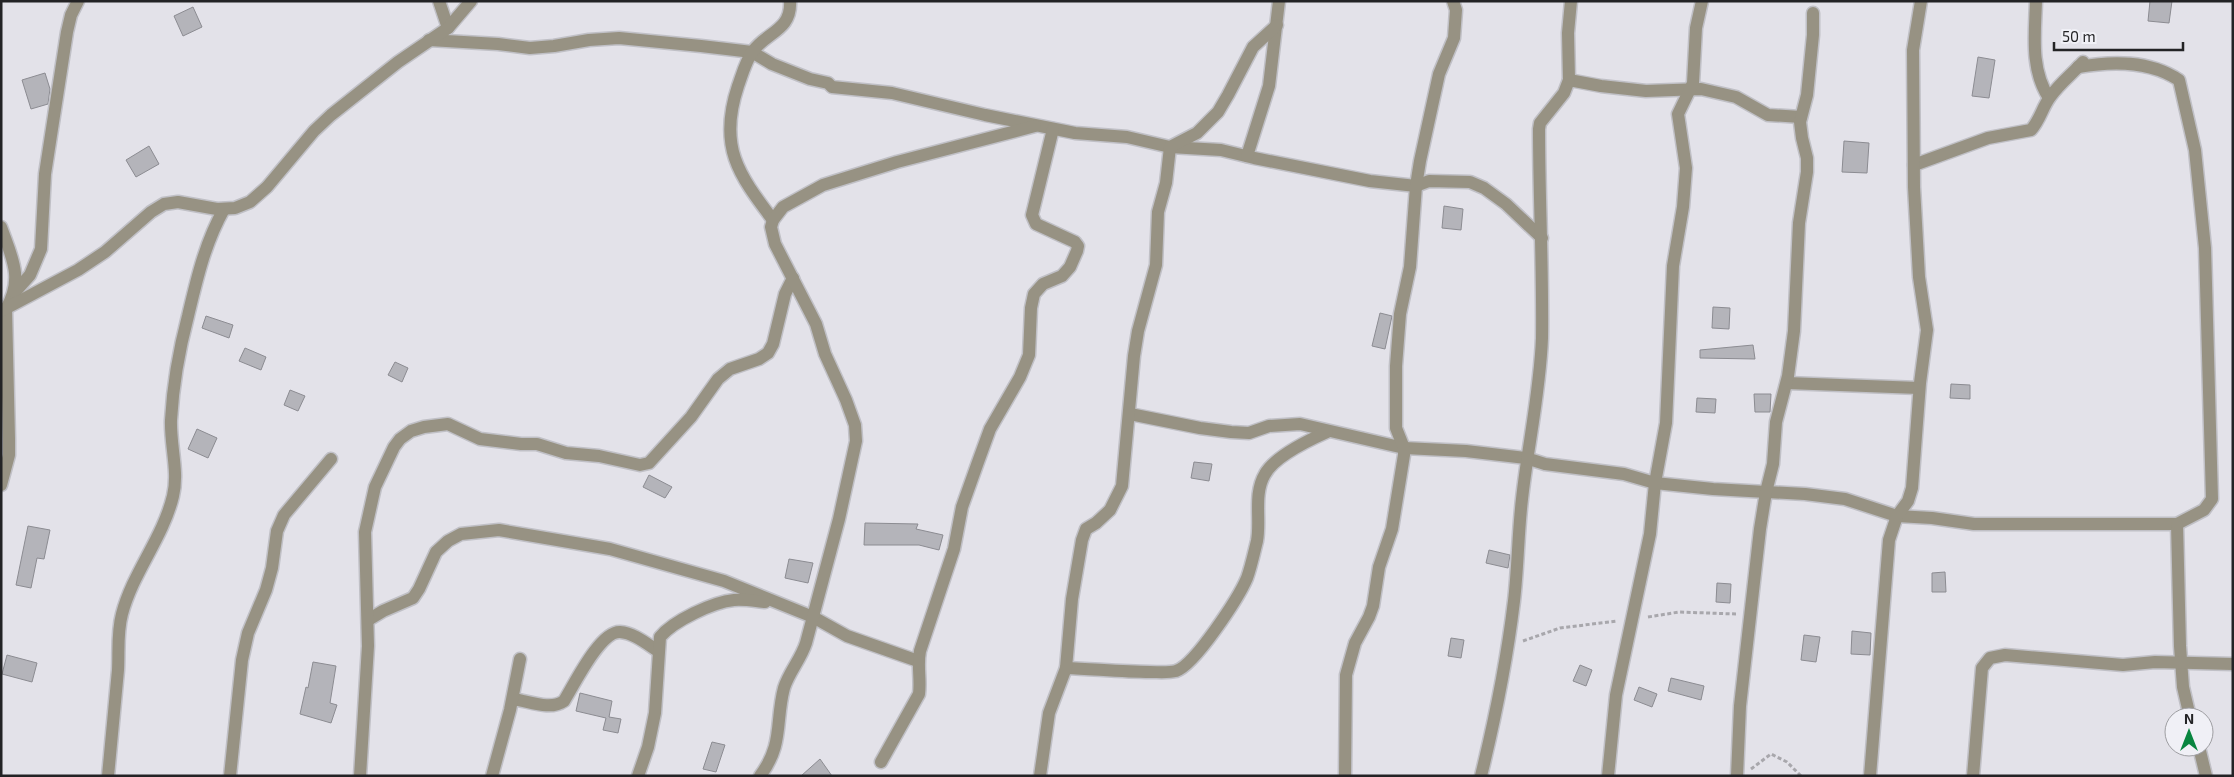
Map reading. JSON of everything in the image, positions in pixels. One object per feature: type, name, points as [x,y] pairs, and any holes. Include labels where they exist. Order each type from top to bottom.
[{"type":"street","points":[[439,1],[448,28]]},
{"type":"street","points":[[4,310],[78,270],[105,252],[151,212],[164,204],[178,202],[224,209],[235,208],[250,202],[267,187],[314,131],[331,115],[398,62],[448,28],[472,1]]},
{"type":"street","points":[[773,220],[748,188],[736,166],[730,141],[730,117],[735,96],[752,52],[762,41],[779,31],[788,16],[790,1]]},
{"type":"street","points":[[1247,156],[1269,86],[1279,1]]},
{"type":"street","points":[[1345,776],[1346,675],[1355,643],[1373,606],[1379,567],[1392,529],[1404,448],[1396,428],[1396,366],[1400,314],[1410,267],[1416,186],[1438,74],[1454,38],[1456,18],[1453,1]]},
{"type":"street","points":[[1481,776],[1514,601],[1519,523],[1526,458],[1536,403],[1542,340],[1539,129],[1540,123],[1564,93],[1568,80],[1568,33],[1571,1]]},
{"type":"street","points":[[1608,776],[1616,695],[1650,534],[1655,483],[1666,423],[1673,266],[1686,168],[1678,114],[1691,89],[1696,28],[1702,1]]},
{"type":"street","points":[[1870,776],[1888,540],[1897,516],[1908,501],[1912,488],[1927,330],[1919,277],[1914,165],[1913,50],[1921,1]]},
{"type":"street","points":[[2036,1],[2037,73],[2043,88],[2050,98]]},
{"type":"street","points":[[1,485],[9,456],[10,440],[4,310],[15,292],[30,275],[41,249],[45,174],[70,15],[77,2]]},
{"type":"street","points":[[1737,776],[1740,706],[1766,492],[1773,464],[1776,422],[1787,383],[1794,331],[1799,223],[1807,172],[1807,158],[1800,130],[1801,117],[1807,95],[1812,13]]},
{"type":"street","points":[[1170,147],[1197,133],[1218,112],[1253,47],[1277,24]]},
{"type":"street","points":[[429,40],[530,48],[619,38],[752,52],[772,64],[810,79],[828,83],[832,87],[892,93],[1053,129],[1144,140],[1170,147],[1221,150],[1370,181],[1416,186],[1429,181],[1457,181],[1477,184],[1512,208],[1542,238]]},
{"type":"street","points":[[1914,165],[1988,138],[2031,130],[2042,117],[2050,98],[2089,57]]},
{"type":"street","points":[[1130,414],[1230,432],[1249,433],[1282,424],[1300,424],[1327,432],[1404,448],[1466,451],[1526,458],[1545,464],[1624,474],[1655,483],[1713,489],[1805,494],[1845,499],[1897,516],[1932,518],[1974,524],[2177,524],[2210,505],[2213,492],[2206,256],[2195,150],[2179,80],[2168,73],[2152,67],[2126,63],[2106,62],[2078,67]]},
{"type":"street","points":[[1568,80],[1646,91],[1701,89],[1736,97],[1768,114],[1801,117]]},
{"type":"street","points":[[760,776],[770,763],[778,742],[785,686],[800,659],[813,617],[837,530],[856,441],[852,414],[825,354],[816,324],[775,244],[771,227],[773,220],[783,207],[823,185],[897,162],[1037,125]]},
{"type":"street","points":[[881,762],[919,694],[918,661],[932,611],[954,549],[962,507],[990,429],[1020,377],[1029,355],[1031,308],[1034,294],[1043,284],[1062,276],[1070,268],[1077,251],[1078,246],[1076,242],[1036,224],[1032,215],[1053,129]]},
{"type":"street","points":[[1040,776],[1049,714],[1066,668],[1072,599],[1082,540],[1086,529],[1096,523],[1110,510],[1122,486],[1134,356],[1138,331],[1156,266],[1158,212],[1166,183],[1170,147]]},
{"type":"street","points":[[108,776],[118,667],[118,642],[122,615],[130,591],[148,557],[173,495],[175,479],[170,433],[178,358],[206,246],[224,209]]},
{"type":"street","points":[[1,227],[15,272],[15,292]]},
{"type":"street","points":[[360,776],[368,646],[365,532],[375,487],[394,447],[400,439],[411,431],[424,427],[448,424],[480,439],[536,444],[566,454],[599,456],[640,465],[649,462],[691,417],[718,379],[730,369],[759,359],[768,353],[773,344],[785,294],[793,278]]},
{"type":"street","points":[[1787,383],[1920,388]]},
{"type":"street","points":[[1066,668],[1110,672],[1168,672],[1178,670],[1188,664],[1223,618],[1247,577],[1257,542],[1260,491],[1265,474],[1275,463],[1292,450],[1327,432]]},
{"type":"street","points":[[230,776],[242,660],[248,633],[266,590],[272,568],[276,531],[284,515],[331,459]]},
{"type":"street","points":[[2177,524],[2177,592],[2184,687],[2188,707]]},
{"type":"street","points":[[368,620],[413,598],[420,589],[436,552],[448,541],[461,534],[490,530],[536,535],[638,556],[724,581],[813,617],[847,636],[918,661]]},
{"type":"street","points":[[638,776],[648,747],[655,713],[660,637],[667,629],[710,607],[734,600],[785,606]]},
{"type":"street","points":[[513,699],[558,706],[564,701],[600,644],[611,634],[618,632],[630,635],[658,651]]},
{"type":"street","points":[[1973,776],[1982,668],[1990,658],[2005,654],[2123,665],[2182,661],[2233,664]]},
{"type":"street","points":[[492,776],[513,699],[520,659]]},
{"type":"street","points":[[2201,757],[2206,776]]},
{"type":"path","points":[[1749,770],[1771,754],[1787,762],[1801,776]]},
{"type":"building","points":[[2150,1],[2172,1],[2169,23],[2148,21]]},
{"type":"building","points":[[193,7],[202,27],[183,36],[174,16]]},
{"type":"building","points":[[1978,57],[1995,60],[1989,98],[1972,96]]},
{"type":"building","points":[[45,73],[50,89],[48,104],[31,109],[22,80]]},
{"type":"building","points":[[1844,141],[1869,143],[1867,173],[1842,172]]},
{"type":"building","points":[[149,146],[159,164],[136,177],[126,160]]},
{"type":"building","points":[[1444,206],[1463,209],[1461,230],[1442,228]]},
{"type":"building","points":[[1713,307],[1730,308],[1729,329],[1712,328]]},
{"type":"building","points":[[1380,313],[1392,316],[1385,349],[1372,346]]},
{"type":"building","points":[[206,316],[233,325],[229,338],[202,328]]},
{"type":"building","points":[[1753,345],[1755,359],[1700,358],[1700,350]]},
{"type":"building","points":[[245,348],[266,357],[261,370],[239,361]]},
{"type":"building","points":[[395,362],[408,368],[402,382],[388,375]]},
{"type":"building","points":[[1951,384],[1970,385],[1970,399],[1950,398]]},
{"type":"building","points":[[290,390],[305,396],[298,411],[284,405]]},
{"type":"building","points":[[1754,394],[1771,394],[1770,412],[1755,412]]},
{"type":"building","points":[[1697,398],[1716,399],[1715,413],[1696,412]]},
{"type":"building","points":[[197,429],[217,438],[208,458],[188,449]]},
{"type":"building","points":[[1194,462],[1212,464],[1209,481],[1191,478]]},
{"type":"building","points":[[649,475],[672,487],[665,498],[643,487]]},
{"type":"building","points":[[865,523],[918,524],[916,529],[943,535],[939,550],[919,545],[864,545]]},
{"type":"building","points":[[28,526],[50,530],[44,559],[37,558],[31,588],[16,585]]},
{"type":"building","points":[[1489,550],[1510,555],[1508,568],[1486,563]]},
{"type":"building","points":[[789,559],[813,563],[808,583],[785,578]]},
{"type":"building","points":[[1945,572],[1946,592],[1932,592],[1932,573]]},
{"type":"building","points":[[1717,583],[1731,584],[1730,603],[1716,602]]},
{"type":"building","points":[[1852,631],[1871,633],[1870,655],[1851,654]]},
{"type":"building","points":[[1804,635],[1820,637],[1816,662],[1801,660]]},
{"type":"building","points":[[1451,638],[1464,640],[1461,658],[1448,656]]},
{"type":"building","points":[[7,655],[37,663],[32,682],[2,674]]},
{"type":"building","points":[[313,662],[336,666],[330,703],[337,705],[331,723],[300,714]]},
{"type":"building","points":[[1580,665],[1592,670],[1586,686],[1573,681]]},
{"type":"building","points":[[1671,678],[1704,686],[1701,700],[1668,691]]},
{"type":"building","points":[[1639,687],[1657,694],[1652,707],[1634,700]]},
{"type":"building","points":[[580,693],[612,701],[609,717],[621,719],[618,733],[603,730],[606,718],[576,711]]},
{"type":"building","points":[[712,742],[725,745],[716,772],[703,769]]},
{"type":"building","points":[[820,759],[832,776],[801,776]]}]
